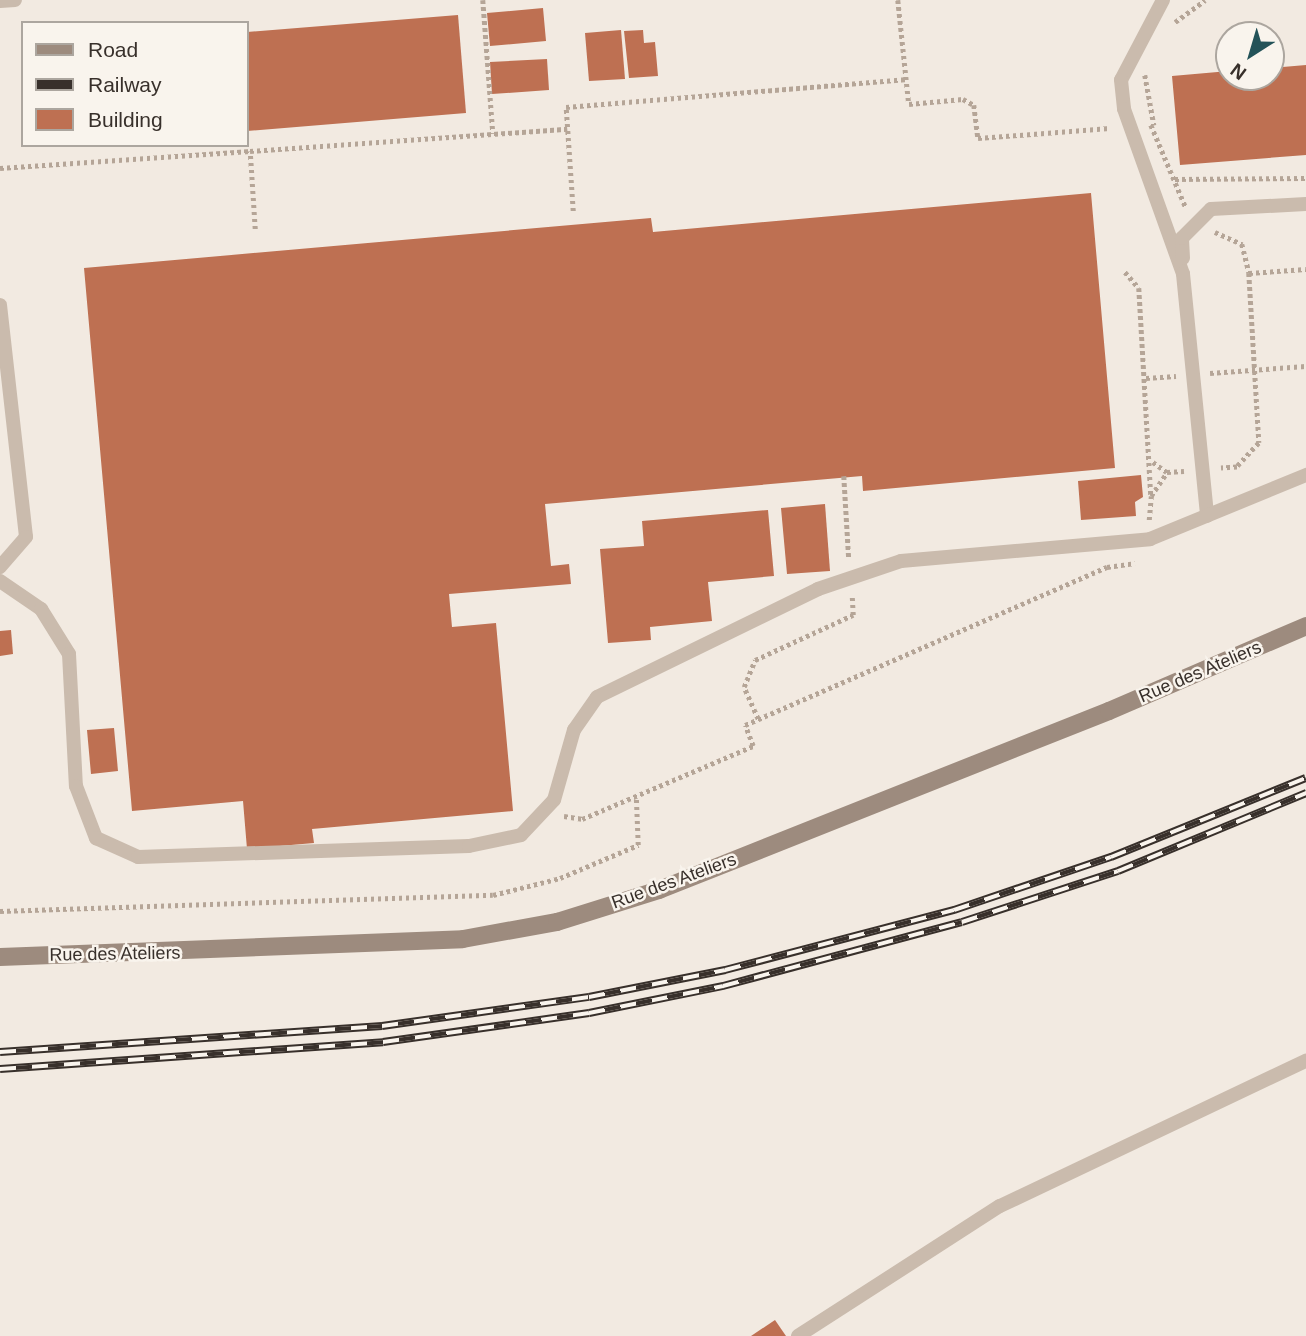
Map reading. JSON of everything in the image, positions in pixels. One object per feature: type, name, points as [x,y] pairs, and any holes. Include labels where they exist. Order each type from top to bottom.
[{"type":"street","name":"Rue des Ateliers","points":[[0,957],[463,939],[557,922],[659,890],[1109,711],[1306,626]]},
{"type":"lane","points":[[0,1],[15,0]]},
{"type":"lane","points":[[1163,0],[1121,80],[1131,127],[1184,274]]},
{"type":"lane","points":[[1208,516],[1182,238],[1211,208],[1306,204]]},
{"type":"lane","points":[[0,305],[26,537],[0,567]]},
{"type":"lane","points":[[0,581],[41,609],[69,654],[76,786],[96,838],[138,857],[469,846],[521,835],[554,800],[574,730],[597,697],[818,589],[901,561],[1150,539],[1306,475]]},
{"type":"lane","points":[[798,1336],[1000,1206],[1306,1061]]},
{"type":"path","points":[[483,0],[493,134]]},
{"type":"path","points":[[898,0],[909,103],[963,99],[974,105],[978,138],[1154,125]]},
{"type":"path","points":[[1170,26],[1205,0]]},
{"type":"path","points":[[1144,68],[1154,125],[1196,224],[1242,244],[1249,273],[1255,370]]},
{"type":"path","points":[[573,211],[566,107],[905,79]]},
{"type":"path","points":[[0,168],[567,129]]},
{"type":"path","points":[[250,151],[255,229]]},
{"type":"path","points":[[1175,179],[1306,178]]},
{"type":"path","points":[[1249,273],[1306,269]]},
{"type":"path","points":[[1125,272],[1139,288],[1146,378],[1306,366]]},
{"type":"path","points":[[1152,461],[1167,472]]},
{"type":"path","points":[[543,812],[582,819],[753,746],[745,725],[1107,567],[1152,561],[1152,496]]},
{"type":"path","points":[[0,911],[493,895],[560,878],[638,845],[636,796]]},
{"type":"building","points":[[543,8],[546,41],[490,46],[487,13]]},
{"type":"building","points":[[458,15],[466,113],[248,131],[248,32]]},
{"type":"building","points":[[621,30],[625,79],[589,81],[585,33]]},
{"type":"building","points":[[643,30],[644,43],[655,42],[658,76],[629,78],[624,31]]},
{"type":"building","points":[[547,59],[549,90],[492,94],[490,62]]},
{"type":"building","points":[[1306,65],[1306,155],[1180,165],[1172,76],[1215,72],[1215,91],[1285,91],[1285,67]]},
{"type":"building","points":[[1091,193],[1115,468],[863,491],[862,476],[545,504],[551,566],[569,564],[571,584],[449,594],[452,627],[496,623],[513,811],[312,829],[314,843],[247,849],[243,801],[132,811],[84,268],[651,218],[653,232]]},
{"type":"building","points":[[1141,475],[1143,497],[1135,502],[1136,516],[1081,520],[1078,481]]},
{"type":"building","points":[[825,504],[830,571],[787,574],[781,508]]},
{"type":"building","points":[[768,510],[774,576],[708,582],[712,621],[650,627],[651,640],[608,643],[600,549],[644,546],[642,521]]},
{"type":"building","points":[[11,630],[13,654],[0,656],[0,631]]},
{"type":"building","points":[[114,728],[118,771],[91,774],[87,730]]},
{"type":"building","points":[[775,1320],[786,1336],[751,1336]]},
{"type":"railway","points":[[0,1052],[382,1026],[589,997],[725,970],[954,910],[1111,857],[1306,778]]},
{"type":"railway","points":[[0,1069],[383,1042],[589,1013],[723,986],[962,922],[1118,871],[1306,793]]}]
